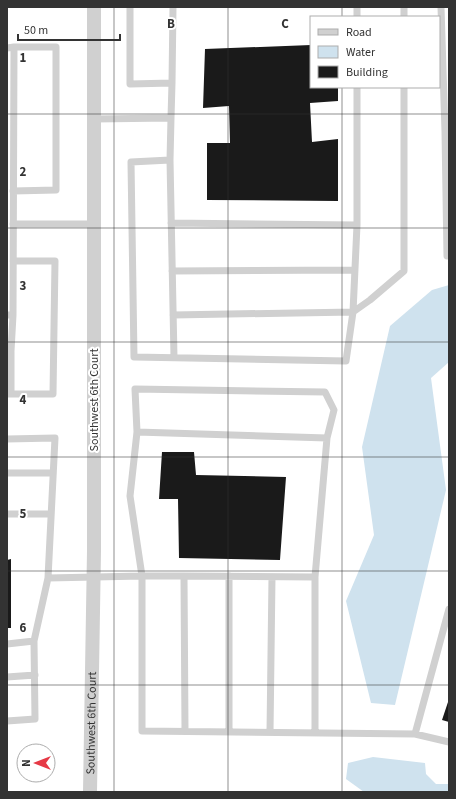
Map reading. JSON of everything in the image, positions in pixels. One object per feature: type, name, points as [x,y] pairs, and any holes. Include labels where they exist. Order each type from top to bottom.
[{"type":"street","name":"Southwest 6th Court","points":[[90,792],[94,577],[94,7]]},
{"type":"lane","points":[[130,7],[130,84],[172,84]]},
{"type":"lane","points":[[173,7],[170,160],[174,358]]},
{"type":"lane","points":[[441,7],[446,56],[447,256],[449,256]]},
{"type":"lane","points":[[13,191],[56,190],[56,47],[10,47],[10,137],[13,191],[13,262],[10,315],[9,394],[53,394],[55,261],[13,262]]},
{"type":"lane","points":[[170,160],[131,162],[134,357],[346,361],[353,312],[357,225],[357,88]]},
{"type":"lane","points":[[173,315],[353,312],[370,300],[404,271],[404,88]]},
{"type":"lane","points":[[94,120],[172,118]]},
{"type":"lane","points":[[13,224],[94,224]]},
{"type":"lane","points":[[171,224],[357,225]]},
{"type":"lane","points":[[172,271],[355,270]]},
{"type":"lane","points":[[315,733],[315,576],[327,438],[334,410],[325,392],[136,389],[137,432],[130,496],[142,576],[142,731],[185,731],[228,732],[270,732],[315,733],[415,734],[449,742]]},
{"type":"lane","points":[[137,432],[327,438]]},
{"type":"lane","points":[[7,439],[55,438],[48,578],[34,642],[36,719],[7,721]]},
{"type":"lane","points":[[7,473],[53,473]]},
{"type":"lane","points":[[7,514],[51,514]]},
{"type":"lane","points":[[48,578],[142,576],[315,576]]},
{"type":"lane","points":[[184,576],[185,731]]},
{"type":"lane","points":[[228,732],[229,576]]},
{"type":"lane","points":[[270,732],[272,576]]},
{"type":"lane","points":[[415,734],[449,609]]},
{"type":"lane","points":[[7,644],[34,642]]},
{"type":"lane","points":[[7,677],[35,675]]},
{"type":"water","points":[[449,285],[449,362],[431,378],[446,490],[395,705],[371,703],[346,601],[374,535],[362,447],[390,326],[432,290]]},
{"type":"water","points":[[373,757],[425,763],[426,774],[436,784],[449,784],[449,792],[364,792],[346,779],[348,763]]},
{"type":"building","points":[[310,45],[310,88],[338,88],[338,101],[310,103],[312,142],[338,139],[338,201],[207,200],[207,143],[230,143],[229,106],[203,108],[205,49]]},
{"type":"building","points":[[162,452],[194,452],[196,475],[286,477],[280,560],[179,558],[178,499],[159,499]]},
{"type":"building","points":[[11,559],[11,628],[7,628],[7,560]]},
{"type":"building","points":[[449,699],[449,722],[442,720]]}]
